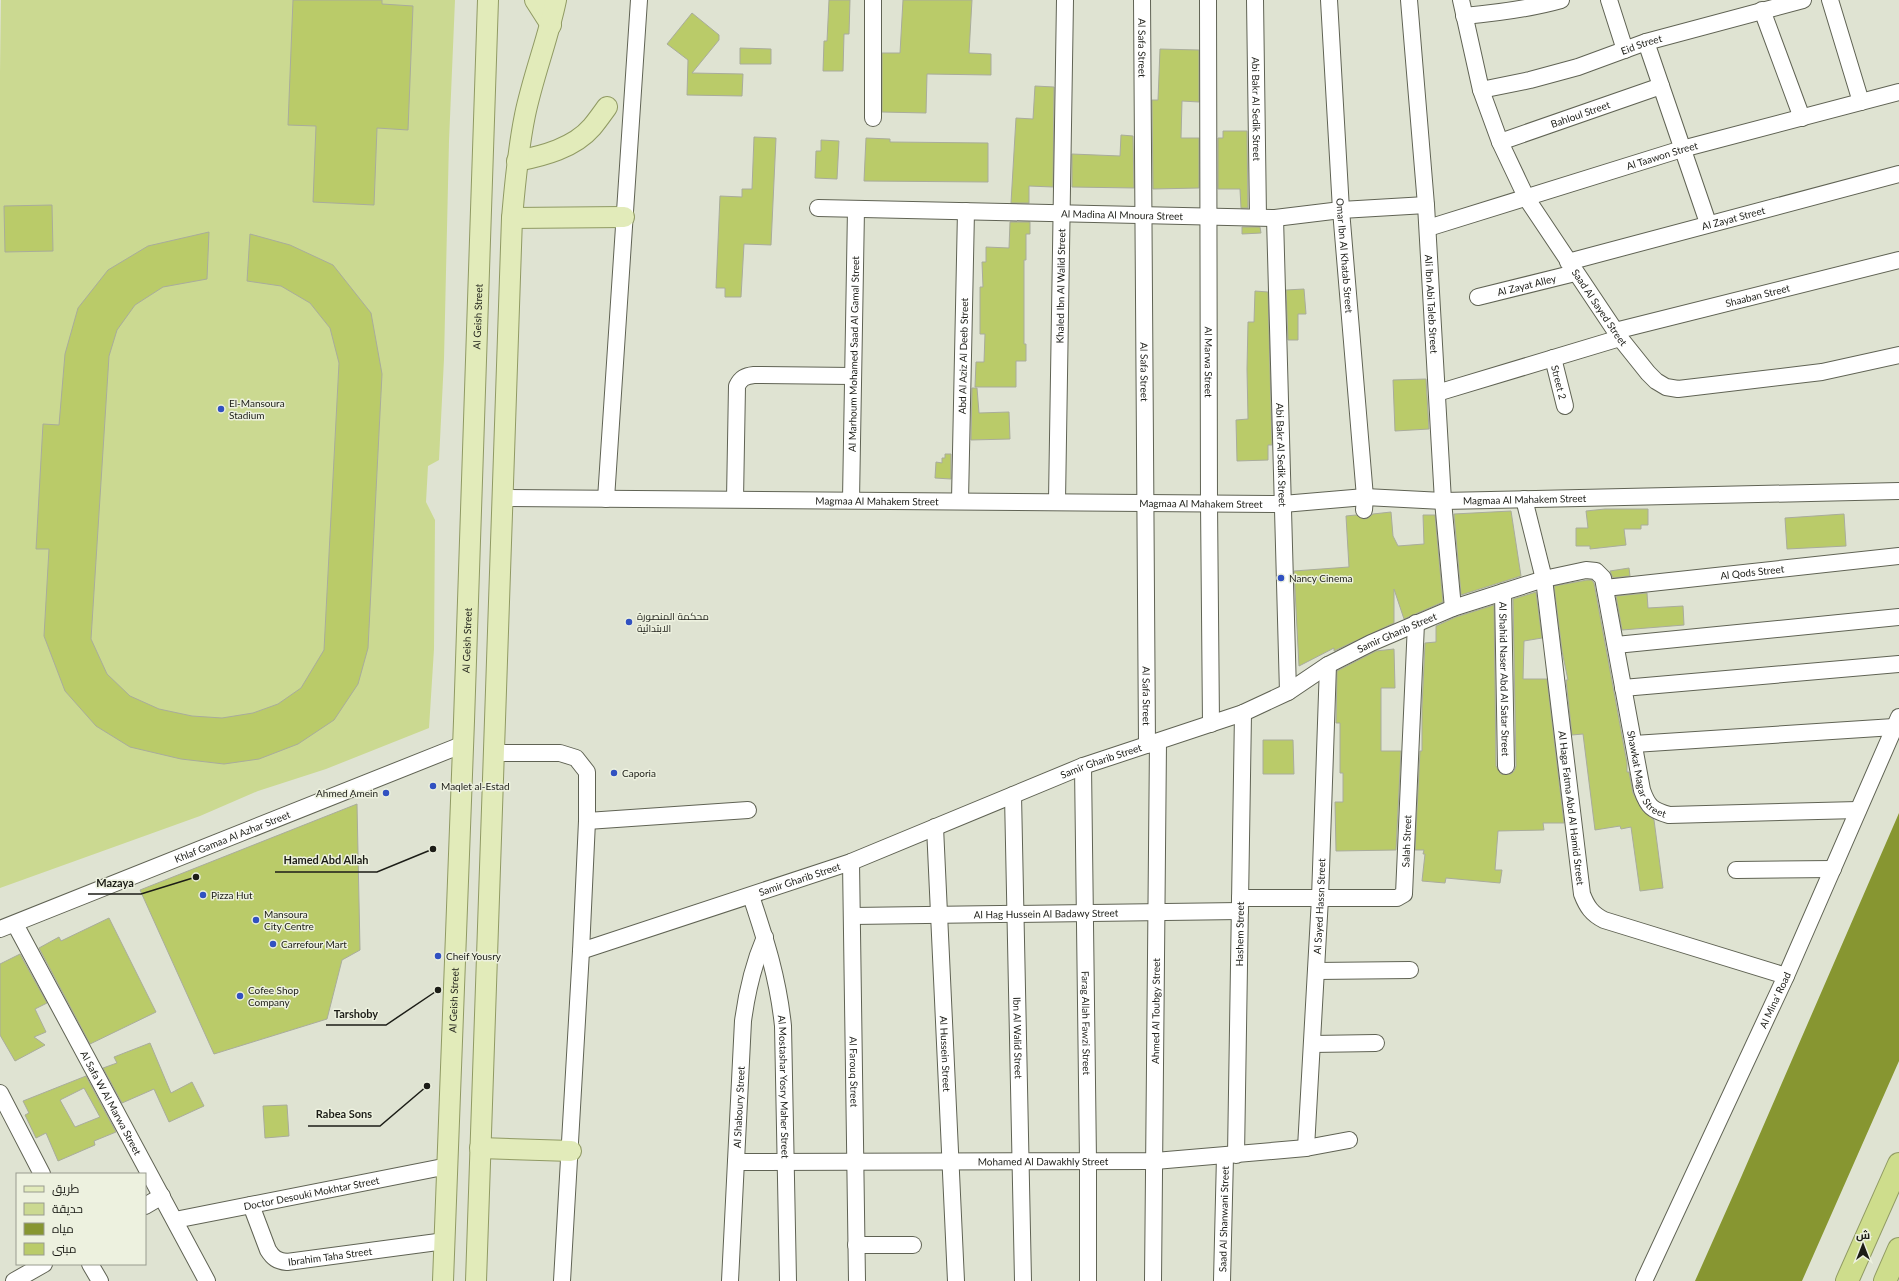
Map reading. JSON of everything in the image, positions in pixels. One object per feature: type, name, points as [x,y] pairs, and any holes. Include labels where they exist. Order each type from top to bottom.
[{"type":"highway","points":[[1847,1281],[1899,1164]]},
{"type":"highway","points":[[1885,1281],[1899,1249]]},
{"type":"main road","points":[[535,0],[551,25]]},
{"type":"main road","points":[[476,1281],[492,753],[512,218],[517,161],[525,115],[534,77],[551,25],[556,0]]},
{"type":"main road","name":"Al Geish Street","points":[[443,1281],[492,4]]},
{"type":"main road","points":[[517,161],[544,156],[569,145],[591,128],[607,108]]},
{"type":"main road","points":[[512,218],[624,217]]},
{"type":"main road","points":[[480,1148],[571,1151]]},
{"type":"street","points":[[606,499],[639,0]]},
{"type":"street","points":[[873,0],[873,118]]},
{"type":"street","name":"Khaled Ibn Al Walid Street","points":[[1057,501],[1065,0]]},
{"type":"street","name":"Al Safa Street","points":[[1142,0],[1145,502],[1152,743]]},
{"type":"street","name":"Al Marwa Street","points":[[1208,0],[1208,503],[1211,724]]},
{"type":"street","name":"Abi Bakr Al Sedik Street","points":[[1255,0],[1258,217]]},
{"type":"street","name":"Omar Ibn Al Khatab Street","points":[[1329,0],[1341,210],[1364,504]]},
{"type":"street","name":"Ali Ibn Abi Taleb Street","points":[[1409,0],[1428,228],[1444,501],[1453,608]]},
{"type":"street","points":[[1463,8],[1514,10],[1561,0]]},
{"type":"street","points":[[1609,0],[1625,50]]},
{"type":"street","name":"Eid Street","points":[[1481,90],[1557,72],[1646,42],[1803,0]]},
{"type":"street","points":[[1830,0],[1861,102]]},
{"type":"street","name":"Saad Al Sayed Street","points":[[1463,8],[1481,90],[1500,142],[1527,198],[1618,334],[1656,381],[1666,387],[1678,389],[1822,372],[1899,355]]},
{"type":"street","points":[[1762,10],[1802,118]]},
{"type":"street","points":[[1646,42],[1708,223]]},
{"type":"street","name":"Bahloul Street","points":[[1500,142],[1661,86]]},
{"type":"street","name":"Al Taawon Street","points":[[1428,228],[1682,149],[1899,92]]},
{"type":"street","name":"Al Zayat Street","points":[[1572,267],[1708,223],[1899,174]]},
{"type":"street","name":"Al Madina Al Mnoura Street","points":[[818,208],[1275,218],[1341,210],[1426,205]]},
{"type":"street","name":"Al Marhoum Mohamed Saad Al Gamal Street","points":[[851,500],[856,209]]},
{"type":"street","name":"Abd Al Aziz Al Deeb Street","points":[[960,500],[966,211]]},
{"type":"street","name":"Abi Bakr Al Sedik Street","points":[[1275,218],[1288,692]]},
{"type":"street","name":"Shaaban Street","points":[[1437,393],[1553,358],[1618,334],[1899,260]]},
{"type":"street","name":"Al Zayat Alley","points":[[1478,297],[1572,267]]},
{"type":"street","name":"Street 2","points":[[1553,358],[1564,406]]},
{"type":"street","points":[[735,499],[737,386],[740,380],[747,376],[754,375],[853,376]]},
{"type":"street","name":"Magmaa Al Mahakem Street","points":[[502,498],[1364,504],[1899,491]]},
{"type":"street","name":"Al Haga Fatma Abd Al Hamid Street","points":[[1524,499],[1544,579],[1582,894],[1586,906],[1594,914],[1604,920],[1786,976]]},
{"type":"street","name":"Al Qods Street","points":[[1605,588],[1899,556]]},
{"type":"street","name":"Samir Gharib Street","points":[[581,951],[851,862],[1083,766],[1243,713],[1288,692],[1328,665],[1371,643],[1453,608],[1544,579],[1586,570],[1596,571],[1603,578],[1605,588]]},
{"type":"street","name":"Shawkat Magar Street","points":[[1605,588],[1642,790],[1646,803],[1656,812],[1670,815],[1858,810]]},
{"type":"street","name":"Al Shahid Naser Abd Al Satar Street","points":[[1503,592],[1506,766]]},
{"type":"street","points":[[1616,645],[1899,617]]},
{"type":"street","name":"Salah Street","points":[[1240,904],[1320,898],[1397,898],[1404,894],[1416,623]]},
{"type":"street","points":[[1623,688],[1899,664]]},
{"type":"street","name":"Al Sayed Hassn Street","points":[[1306,1148],[1320,898],[1328,665]]},
{"type":"street","name":"Hashem Street","points":[[1230,1156],[1240,904],[1243,713]]},
{"type":"street","points":[[1634,744],[1897,722]]},
{"type":"street","name":"Al Mina' Road","points":[[1644,1281],[1786,976],[1897,722]]},
{"type":"street","name":"Ahmed Al Toubgy Street","points":[[1152,743],[1156,912],[1153,1281]]},
{"type":"street","name":"Khlaf Gamaa Al Azhar Street","points":[[0,929],[464,744]]},
{"type":"street","points":[[492,753],[560,753],[576,758],[586,772],[586,821],[581,951],[571,1151],[562,1281]]},
{"type":"street","name":"Farag Allah Fawzi Street","points":[[1083,766],[1088,1281]]},
{"type":"street","name":"Ibn Al Walid Street","points":[[1013,795],[1022,1162],[1023,1281]]},
{"type":"street","points":[[586,821],[748,810]]},
{"type":"street","name":"Al Hussein Street","points":[[935,827],[956,1281]]},
{"type":"street","name":"Al Farouq Street","points":[[851,862],[857,1281]]},
{"type":"street","points":[[1736,870],[1832,869]]},
{"type":"street","name":"Al Mostashar Yosry Maher Street","points":[[751,896],[774,966],[780,996],[783,1026],[788,1281]]},
{"type":"street","name":"Al Hag Hussein Al Badawy Street","points":[[852,916],[1156,912],[1240,904]]},
{"type":"street","name":"Al Safa W Al Marwa Street","points":[[15,924],[207,1281]]},
{"type":"street","name":"Al Shaboury Street","points":[[730,1281],[743,1021],[746,992],[754,964],[765,937]]},
{"type":"street","points":[[1316,971],[1410,970]]},
{"type":"street","points":[[1312,1044],[1376,1043]]},
{"type":"street","points":[[0,1093],[41,1173]]},
{"type":"street","name":"Mohamed Al Dawakhly Street","points":[[736,1162],[1155,1162],[1306,1148],[1349,1140]]},
{"type":"street","name":"Saad Al Shanwani Street","points":[[1222,1281],[1230,1156]]},
{"type":"street","name":"Doctor Desouki Mokhtar Street","points":[[175,1220],[448,1166]]},
{"type":"street","points":[[146,1205],[162,1196]]},
{"type":"street","name":"Ibrahim Taha Street","points":[[250,1205],[268,1250],[272,1257],[279,1261],[287,1262],[445,1241]]},
{"type":"street","points":[[856,1245],[913,1245]]},
{"type":"street","points":[[14,1281],[42,1265]]},
{"type":"street","points":[[91,1265],[100,1281]]},
{"type":"green space","name":"El-Mansoura Stadium","points":[[1,0],[455,0],[449,141],[444,359],[439,460],[428,466],[426,502],[435,520],[434,649],[429,728],[326,769],[258,791],[200,816],[0,888],[0,73]]},
{"type":"water","points":[[1899,813],[1899,1061],[1802,1281],[1695,1281],[1739,1182]]},
{"type":"building","points":[[293,0],[382,0],[382,4],[413,6],[408,130],[377,128],[374,205],[313,202],[316,126],[288,125]]},
{"type":"building","points":[[829,0],[850,0],[849,34],[844,34],[843,71],[823,71],[824,41],[827,41]]},
{"type":"building","points":[[903,0],[972,0],[969,53],[991,54],[991,75],[927,74],[926,113],[882,112],[882,53],[900,53]]},
{"type":"building","points":[[692,13],[719,35],[719,40],[692,73],[743,74],[742,96],[687,95],[688,60],[667,44]]},
{"type":"building","points":[[740,48],[771,49],[771,64],[740,64]]},
{"type":"building","points":[[1160,49],[1199,50],[1199,102],[1182,101],[1181,138],[1199,138],[1199,188],[1153,189],[1152,100],[1158,100]]},
{"type":"building","points":[[1035,86],[1054,87],[1053,187],[1029,186],[1029,203],[1011,203],[1016,118],[1033,119]]},
{"type":"building","points":[[1223,131],[1247,131],[1248,208],[1241,208],[1240,189],[1218,189],[1218,138],[1223,138]]},
{"type":"building","points":[[1121,135],[1133,136],[1134,188],[1072,187],[1072,154],[1120,156]]},
{"type":"building","points":[[754,137],[776,138],[771,245],[744,244],[741,297],[725,297],[725,288],[716,288],[720,196],[742,197],[742,189],[752,189]]},
{"type":"building","points":[[866,138],[890,139],[890,142],[988,143],[988,182],[864,181]]},
{"type":"building","points":[[821,140],[839,141],[837,179],[815,178],[816,151],[821,151]]},
{"type":"building","points":[[52,205],[53,251],[5,252],[4,206]]},
{"type":"building","points":[[1010,222],[1030,222],[1030,234],[1026,234],[1026,260],[1024,260],[1024,344],[1026,344],[1026,361],[1016,361],[1016,387],[975,387],[976,362],[984,362],[985,334],[980,334],[980,287],[983,287],[982,262],[986,262],[986,247],[1009,248]]},
{"type":"building","points":[[1242,227],[1260,227],[1261,233],[1242,234]]},
{"type":"building","points":[[209,232],[207,279],[163,287],[135,305],[117,330],[109,356],[91,639],[107,674],[130,696],[159,709],[192,716],[222,718],[253,713],[278,704],[301,688],[324,650],[339,363],[330,328],[310,303],[281,286],[247,281],[250,234],[290,245],[333,265],[371,313],[382,374],[368,648],[358,684],[334,720],[298,744],[259,759],[224,764],[181,759],[130,747],[96,726],[65,691],[44,636],[49,549],[36,549],[43,424],[59,425],[65,354],[78,308],[108,270],[148,246]]},
{"type":"building","points":[[1304,289],[1306,314],[1298,314],[1298,340],[1288,340],[1286,290]]},
{"type":"building","points":[[1255,291],[1268,292],[1272,445],[1268,445],[1268,460],[1237,461],[1236,420],[1248,419],[1248,322],[1254,322]]},
{"type":"building","points":[[1426,379],[1429,429],[1395,431],[1393,380]]},
{"type":"building","points":[[972,388],[977,388],[979,413],[1009,412],[1010,439],[971,440]]},
{"type":"building","points":[[945,454],[951,454],[951,479],[935,478],[936,462],[942,463],[942,458],[945,458]]},
{"type":"building","points":[[1605,509],[1648,509],[1648,525],[1641,525],[1641,529],[1624,529],[1626,545],[1590,549],[1590,546],[1576,546],[1576,528],[1588,528],[1586,511]]},
{"type":"building","points":[[1511,511],[1521,576],[1461,595],[1454,514]]},
{"type":"building","points":[[1391,512],[1393,536],[1398,546],[1424,544],[1423,515],[1435,515],[1443,602],[1404,619],[1394,589],[1394,623],[1334,651],[1334,648],[1299,666],[1294,571],[1349,567],[1346,516],[1356,515],[1364,519],[1373,514]]},
{"type":"building","points":[[1844,514],[1846,546],[1787,549],[1785,518]]},
{"type":"building","points":[[1629,568],[1630,576],[1613,578],[1610,571]]},
{"type":"building","points":[[1592,580],[1594,583],[1627,763],[1627,772],[1629,772],[1633,793],[1642,810],[1654,820],[1663,888],[1640,891],[1631,827],[1621,829],[1620,826],[1595,830],[1583,734],[1572,735],[1566,680],[1568,680],[1562,651],[1554,586]]},
{"type":"building","points":[[1536,592],[1542,638],[1524,641],[1523,679],[1547,679],[1564,823],[1543,823],[1544,830],[1498,831],[1495,870],[1502,870],[1500,883],[1446,878],[1445,883],[1422,881],[1425,854],[1423,854],[1424,850],[1415,850],[1420,751],[1422,751],[1422,707],[1425,643],[1436,642],[1436,626],[1456,617],[1494,605],[1496,766],[1501,774],[1511,774],[1516,766],[1513,599]]},
{"type":"building","points":[[1647,593],[1648,608],[1683,606],[1684,625],[1622,630],[1616,596]]},
{"type":"building","points":[[1394,649],[1395,688],[1381,688],[1381,751],[1401,751],[1396,850],[1336,851],[1335,802],[1343,802],[1343,773],[1340,773],[1340,723],[1336,723],[1337,671],[1376,651]]},
{"type":"building","points":[[1263,740],[1293,740],[1294,774],[1263,774]]},
{"type":"building","name":"Mansoura City Centre","points":[[357,804],[360,950],[342,960],[327,1019],[214,1054],[140,890]]},
{"type":"building","points":[[109,918],[156,1012],[90,1044],[39,948],[59,937],[61,941]]},
{"type":"building","points":[[20,954],[47,1003],[35,1009],[46,1032],[34,1037],[45,1045],[15,1061],[0,1035],[0,964]]},
{"type":"building","points":[[150,1043],[171,1093],[192,1082],[204,1106],[169,1122],[154,1089],[122,1103],[103,1068],[117,1063],[114,1057]]},
{"type":"building","points":[[86,1076],[116,1132],[94,1141],[95,1145],[58,1161],[46,1133],[36,1138],[25,1115],[29,1113],[23,1101]],"holes":[[[84,1088],[100,1117],[75,1127],[60,1100]]]},
{"type":"building","points":[[287,1105],[289,1136],[265,1138],[263,1106]]},
{"type":"place","name":"El-Mansoura Stadium","points":[[221,409]]},
{"type":"place","name":"Nancy Cinema","points":[[1281,578]]},
{"type":"place","name":"محكمة المنصورة الابتدائية","points":[[629,622]]},
{"type":"place","name":"Caporia","points":[[614,773]]},
{"type":"place","name":"Maqlet al-Estad","points":[[433,786]]},
{"type":"place","name":"Ahmed Amein","points":[[386,793]]},
{"type":"place","name":"Hamed Abd Allah","points":[[433,849]]},
{"type":"place","name":"Mazaya","points":[[196,877]]},
{"type":"place","name":"Pizza Hut","points":[[203,895]]},
{"type":"place","name":"Mansoura City Centre","points":[[256,920]]},
{"type":"place","name":"Carrefour Mart","points":[[273,944]]},
{"type":"place","name":"Cheif Yousry","points":[[438,956]]},
{"type":"place","name":"Tarshoby","points":[[438,990]]},
{"type":"place","name":"Cofee Shop Company","points":[[240,996]]},
{"type":"place","name":"Rabea Sons","points":[[427,1086]]}]
